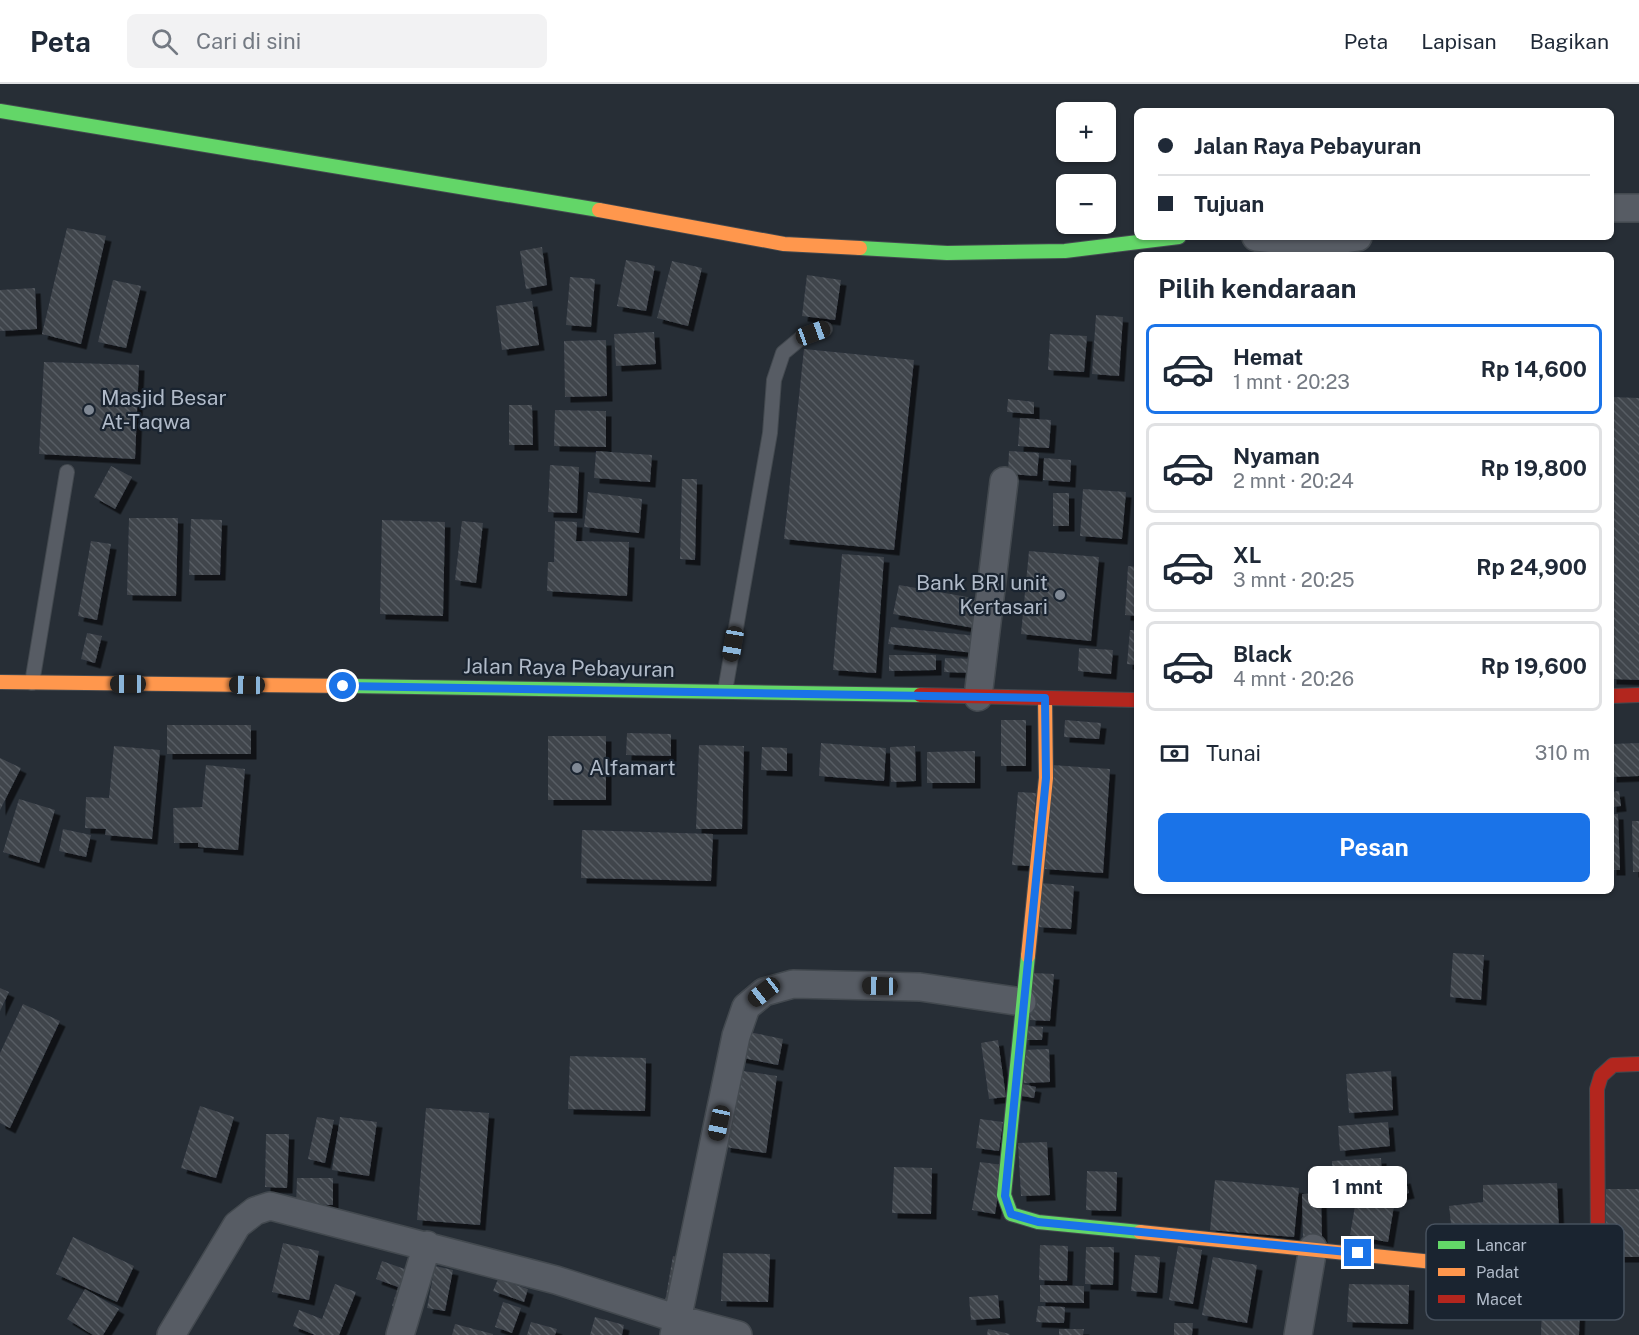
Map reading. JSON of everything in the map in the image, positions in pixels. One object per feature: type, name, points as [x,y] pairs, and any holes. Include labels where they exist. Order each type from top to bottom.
[{"type":"street","points":[[0,111],[612,212],[783,244],[947,253],[1065,250],[1153,240]]},
{"type":"street","points":[[1614,208],[1639,208]]},
{"type":"street","points":[[1286,240],[1317,243],[1338,240]]},
{"type":"street","points":[[978,697],[1004,481]]},
{"type":"street","name":"Jalan Raya Pebayuran","points":[[0,682],[725,691],[1134,700]]},
{"type":"street","points":[[1614,696],[1639,695]]},
{"type":"street","points":[[1045,698],[1046,778],[1026,984],[1022,1002],[1005,1196],[1011,1214],[1038,1222],[1426,1260]]},
{"type":"street","points":[[676,1327],[736,1036],[746,1007],[764,992],[793,984],[920,987],[1022,1002]]},
{"type":"street","points":[[1598,1224],[1597,1089],[1601,1076],[1614,1065],[1639,1064]]},
{"type":"street","points":[[171,1335],[237,1225],[255,1211],[270,1206],[428,1245],[556,1280],[676,1327],[738,1335]]},
{"type":"street","points":[[400,1335],[428,1245]]},
{"type":"street","points":[[1298,1335],[1313,1248]]},
{"type":"lane","points":[[725,691],[770,433],[774,380],[783,353],[801,338],[825,329]]},
{"type":"lane","points":[[32,683],[67,472]]},
{"type":"building","points":[[67,228],[106,236],[81,344],[42,334]]},
{"type":"building","points":[[542,247],[547,285],[526,289],[520,251]]},
{"type":"building","points":[[626,260],[655,266],[646,311],[617,306]]},
{"type":"building","points":[[672,261],[702,268],[688,326],[657,318]]},
{"type":"building","points":[[807,275],[841,280],[835,320],[802,316]]},
{"type":"building","points":[[570,277],[595,279],[591,327],[566,325]]},
{"type":"building","points":[[113,280],[141,286],[126,348],[98,342]]},
{"type":"building","points":[[35,288],[37,329],[0,331],[0,290]]},
{"type":"building","points":[[532,301],[539,345],[502,350],[496,306]]},
{"type":"building","points":[[1096,315],[1123,317],[1119,376],[1092,374]]},
{"type":"building","points":[[654,332],[656,364],[616,366],[614,334]]},
{"type":"building","points":[[1050,334],[1087,336],[1084,372],[1048,370]]},
{"type":"building","points":[[606,340],[607,396],[565,397],[564,341]]},
{"type":"building","points":[[804,349],[914,360],[894,550],[784,539]]},
{"type":"building","name":"Masjid Besar At-Taqwa","points":[[44,362],[139,365],[135,459],[39,454]]},
{"type":"building","points":[[1614,397],[1639,398],[1639,680],[1614,679]]},
{"type":"building","points":[[1008,399],[1034,402],[1034,414],[1007,412]]},
{"type":"building","points":[[509,405],[532,405],[533,445],[509,445]]},
{"type":"building","points":[[555,410],[606,411],[606,447],[554,446]]},
{"type":"building","points":[[1020,418],[1051,420],[1049,448],[1018,446]]},
{"type":"building","points":[[596,451],[652,455],[650,482],[594,478]]},
{"type":"building","points":[[1009,451],[1039,453],[1037,476],[1008,474]]},
{"type":"building","points":[[1044,458],[1071,460],[1070,482],[1043,480]]},
{"type":"building","points":[[550,465],[579,467],[577,513],[548,512]]},
{"type":"building","points":[[111,466],[132,477],[115,509],[94,497]]},
{"type":"building","points":[[682,479],[697,479],[695,560],[680,559]]},
{"type":"building","points":[[1083,489],[1126,492],[1122,539],[1080,536]]},
{"type":"building","points":[[588,492],[642,499],[639,533],[584,527]]},
{"type":"building","points":[[1053,493],[1069,493],[1069,526],[1053,526]]},
{"type":"building","points":[[129,518],[178,518],[176,596],[127,595]]},
{"type":"building","points":[[191,519],[222,520],[220,575],[189,575]]},
{"type":"building","points":[[382,520],[445,522],[443,616],[380,614]]},
{"type":"building","points":[[462,521],[483,523],[476,583],[455,580]]},
{"type":"building","points":[[555,521],[577,522],[576,541],[629,542],[627,596],[547,591],[548,562],[554,562]]},
{"type":"building","points":[[91,541],[111,544],[97,620],[78,616]]},
{"type":"building","name":"Bank BRI unit Kertasari","points":[[1029,551],[1099,557],[1091,641],[1021,634]]},
{"type":"building","points":[[842,554],[884,557],[876,673],[833,670]]},
{"type":"building","points":[[1128,566],[1134,567],[1134,616],[1125,615]]},
{"type":"building","points":[[899,585],[979,599],[974,628],[893,614]]},
{"type":"building","points":[[891,627],[977,636],[975,653],[888,644]]},
{"type":"building","points":[[1130,630],[1134,630],[1134,665],[1127,664]]},
{"type":"building","points":[[87,633],[102,636],[95,663],[81,659]]},
{"type":"building","points":[[1079,648],[1113,650],[1111,674],[1078,671]]},
{"type":"building","points":[[889,655],[936,655],[936,670],[889,671]]},
{"type":"building","points":[[945,658],[974,659],[974,673],[944,672]]},
{"type":"building","points":[[1001,720],[1026,720],[1026,766],[1001,766]]},
{"type":"building","points":[[1065,720],[1101,723],[1099,739],[1064,737]]},
{"type":"building","points":[[167,725],[251,725],[251,754],[167,754]]},
{"type":"building","points":[[627,733],[671,734],[671,756],[626,755]]},
{"type":"building","name":"Alfamart","points":[[548,736],[606,736],[606,800],[548,800]]},
{"type":"building","points":[[821,743],[886,748],[884,781],[819,776]]},
{"type":"building","points":[[1639,743],[1639,776],[1614,777],[1614,744]]},
{"type":"building","points":[[699,745],[744,746],[742,829],[696,829]]},
{"type":"building","points":[[114,746],[160,750],[152,839],[105,835],[106,829],[85,828],[86,797],[109,798]]},
{"type":"building","points":[[915,746],[916,781],[891,782],[890,747]]},
{"type":"building","points":[[762,747],[787,748],[787,771],[761,770]]},
{"type":"building","points":[[975,751],[975,783],[927,783],[927,752]]},
{"type":"building","points":[[0,758],[21,768],[0,810]]},
{"type":"building","points":[[206,765],[245,769],[238,850],[198,847],[198,843],[174,843],[173,808],[202,807]]},
{"type":"building","points":[[1052,765],[1110,769],[1103,873],[1044,869]]},
{"type":"building","points":[[1619,791],[1621,806],[1614,807],[1614,792]]},
{"type":"building","points":[[1018,792],[1036,793],[1030,866],[1012,865]]},
{"type":"building","points":[[19,799],[55,810],[39,863],[3,852]]},
{"type":"building","points":[[1614,814],[1618,814],[1620,870],[1614,870]]},
{"type":"building","points":[[1632,821],[1639,821],[1639,872],[1633,872]]},
{"type":"building","points":[[63,829],[91,835],[86,857],[59,851]]},
{"type":"building","points":[[582,830],[713,834],[711,881],[581,878]]},
{"type":"building","points":[[1041,883],[1074,886],[1071,929],[1038,927]]},
{"type":"building","points":[[1453,953],[1484,955],[1481,1000],[1450,997]]},
{"type":"building","points":[[1033,973],[1054,974],[1050,1021],[1030,1020]]},
{"type":"building","points":[[0,988],[9,992],[0,1011]]},
{"type":"building","points":[[23,1004],[60,1021],[10,1128],[0,1123],[0,1053]]},
{"type":"building","points":[[1024,1026],[1043,1027],[1042,1040],[1024,1040]]},
{"type":"building","points":[[744,1031],[783,1039],[778,1065],[738,1057]]},
{"type":"building","points":[[998,1040],[1006,1097],[989,1099],[981,1043]]},
{"type":"building","points":[[1049,1049],[1050,1082],[1024,1083],[1023,1050]]},
{"type":"building","points":[[570,1056],[646,1058],[645,1111],[568,1109]]},
{"type":"building","points":[[736,1070],[777,1076],[766,1153],[725,1147]]},
{"type":"building","points":[[1391,1071],[1393,1110],[1349,1113],[1346,1074]]},
{"type":"building","points":[[1018,1083],[1036,1087],[1034,1098],[1016,1095]]},
{"type":"building","points":[[200,1106],[234,1117],[216,1178],[181,1168]]},
{"type":"building","points":[[426,1108],[489,1113],[480,1225],[417,1220]]},
{"type":"building","points":[[317,1117],[334,1120],[325,1163],[308,1159]]},
{"type":"building","points":[[340,1117],[377,1122],[369,1176],[332,1170]]},
{"type":"building","points":[[980,1119],[1003,1122],[999,1151],[976,1148]]},
{"type":"building","points":[[1388,1122],[1390,1146],[1340,1151],[1338,1126]]},
{"type":"building","points":[[266,1134],[289,1134],[287,1188],[265,1187]]},
{"type":"building","points":[[1047,1142],[1050,1195],[1021,1196],[1018,1143]]},
{"type":"building","points":[[1381,1158],[1382,1177],[1333,1180],[1332,1161]]},
{"type":"building","points":[[980,1162],[1003,1165],[995,1214],[972,1210]]},
{"type":"building","points":[[894,1167],[932,1168],[931,1214],[892,1213]]},
{"type":"building","points":[[1087,1171],[1117,1172],[1116,1211],[1086,1210]]},
{"type":"building","points":[[297,1178],[333,1178],[333,1205],[296,1204]]},
{"type":"building","points":[[1405,1178],[1409,1193],[1381,1199],[1378,1184]]},
{"type":"building","points":[[1215,1180],[1299,1188],[1294,1237],[1210,1230]]},
{"type":"building","points":[[1557,1183],[1559,1224],[1451,1224],[1449,1206],[1483,1202],[1483,1185]]},
{"type":"building","points":[[1606,1189],[1639,1189],[1639,1257],[1624,1257],[1624,1224],[1606,1224]]},
{"type":"building","points":[[1321,1193],[1322,1240],[1303,1240],[1302,1194]]},
{"type":"building","points":[[1356,1200],[1394,1206],[1388,1242],[1350,1235]]},
{"type":"building","points":[[73,1237],[134,1266],[117,1302],[56,1274]]},
{"type":"building","points":[[283,1243],[319,1251],[309,1300],[272,1292]]},
{"type":"building","points":[[1040,1245],[1068,1246],[1067,1281],[1039,1280]]},
{"type":"building","points":[[1178,1246],[1202,1250],[1193,1304],[1169,1300]]},
{"type":"building","points":[[1086,1247],[1114,1247],[1113,1285],[1085,1284]]},
{"type":"building","points":[[723,1253],[770,1254],[768,1302],[721,1301]]},
{"type":"building","points":[[1135,1255],[1160,1257],[1157,1293],[1131,1291]]},
{"type":"building","points":[[673,1256],[685,1258],[675,1309],[664,1307]]},
{"type":"building","points":[[1213,1257],[1257,1265],[1247,1323],[1202,1315]]},
{"type":"building","points":[[382,1261],[416,1273],[403,1310],[392,1306],[398,1287],[376,1279]]},
{"type":"building","points":[[435,1266],[453,1270],[445,1311],[427,1308]]},
{"type":"building","points":[[498,1279],[528,1289],[524,1302],[493,1291]]},
{"type":"building","points":[[335,1284],[356,1292],[339,1335],[315,1335],[293,1326],[299,1310],[322,1319]]},
{"type":"building","points":[[1349,1284],[1409,1285],[1408,1324],[1347,1322]]},
{"type":"building","points":[[1040,1285],[1084,1286],[1084,1303],[1040,1302]]},
{"type":"building","points":[[85,1289],[119,1309],[103,1335],[93,1335],[67,1319]]},
{"type":"building","points":[[998,1295],[1000,1318],[971,1320],[969,1297]]},
{"type":"building","points":[[503,1302],[521,1308],[512,1333],[495,1327]]},
{"type":"building","points":[[1038,1306],[1065,1307],[1064,1323],[1036,1322]]},
{"type":"building","points":[[595,1317],[624,1325],[622,1335],[590,1335]]},
{"type":"building","points":[[1541,1320],[1579,1320],[1579,1335],[1541,1335]]},
{"type":"building","points":[[531,1322],[557,1329],[555,1335],[527,1335]]},
{"type":"building","points":[[1174,1323],[1193,1323],[1192,1335],[1174,1335]]},
{"type":"building","points":[[455,1324],[493,1334],[493,1335],[452,1335]]},
{"type":"building","points":[[988,1329],[1010,1334],[987,1335]]},
{"type":"building","points":[[1059,1329],[1084,1329],[1083,1335],[1059,1335]]},
{"type":"traffic: fast","points":[[0,111],[599,210]]},
{"type":"traffic: fast","points":[[860,248],[947,253],[1065,251],[1155,240]]},
{"type":"traffic: fast","points":[[351,686],[920,695]]},
{"type":"traffic: fast","points":[[1028,956],[1004,1195],[1011,1214],[1038,1222],[1140,1232]]},
{"type":"traffic: slow","points":[[599,210],[784,244],[860,248]]},
{"type":"traffic: slow","points":[[0,682],[351,686]]},
{"type":"traffic: slow","points":[[1028,956],[1046,778],[1045,698]]},
{"type":"traffic: slow","points":[[1140,1232],[1426,1261]]},
{"type":"traffic: jam","points":[[920,695],[1134,700]]},
{"type":"traffic: jam","points":[[1614,696],[1639,695]]},
{"type":"traffic: jam","points":[[1598,1224],[1597,1089],[1601,1076],[1613,1065],[1639,1064]]},
{"type":"place","name":"Masjid Besar At-Taqwa","points":[[89,410]]},
{"type":"place","name":"Bank BRI unit Kertasari","points":[[1060,595]]},
{"type":"place","name":"Alfamart","points":[[577,768]]},
{"type":"route","points":[[343,686],[1045,698],[1046,778],[1026,984],[1022,1002],[1005,1196],[1011,1214],[1038,1222],[1358,1253]]}]
